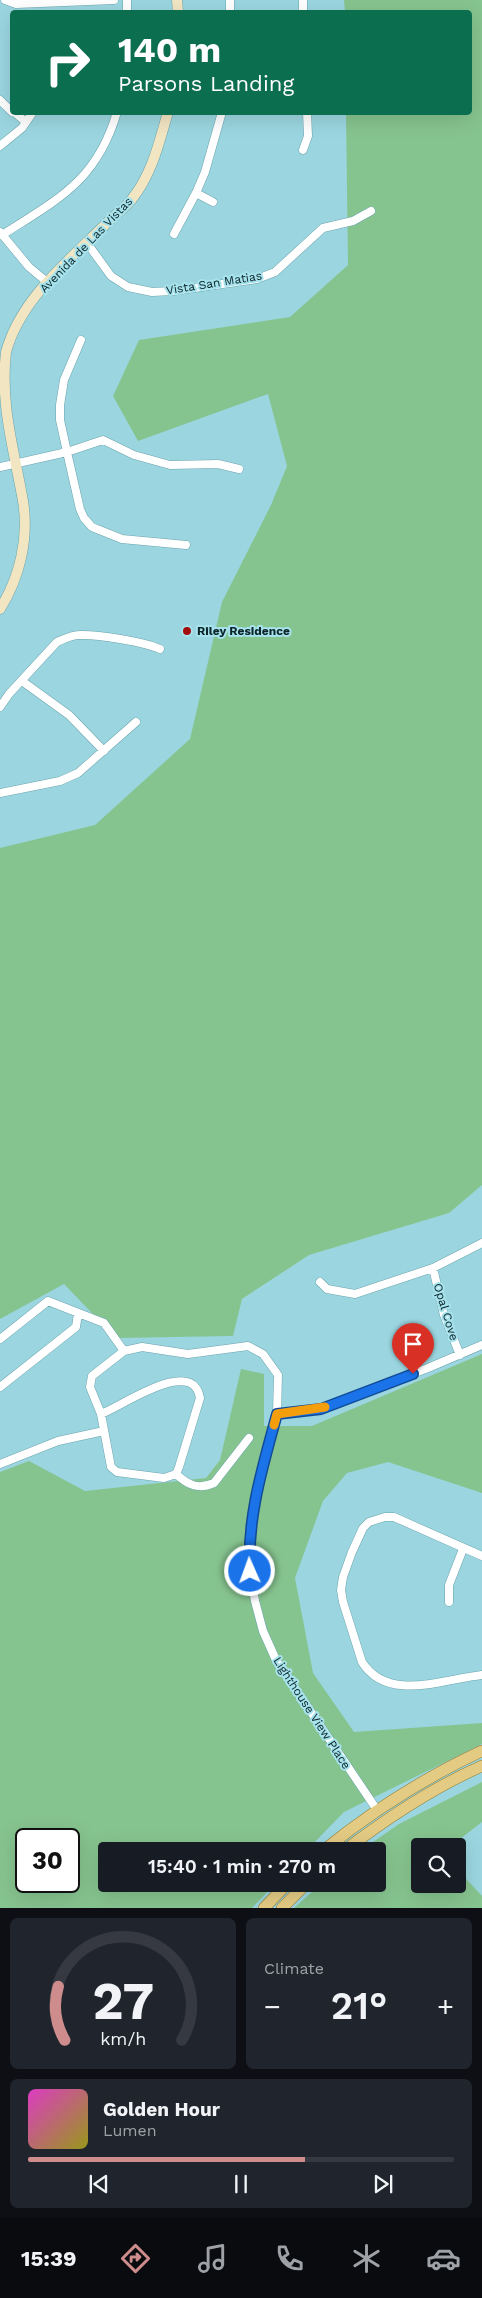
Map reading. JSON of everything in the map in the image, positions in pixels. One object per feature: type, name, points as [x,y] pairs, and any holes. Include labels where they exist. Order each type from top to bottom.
[{"type":"main road","points":[[335,1842],[377,1810],[448,1767],[482,1751]]},
{"type":"main road","points":[[356,1842],[382,1822],[426,1795],[482,1766]]},
{"type":"main road","points":[[264,1908],[279,1892]]},
{"type":"main road","points":[[282,1908],[298,1892]]},
{"type":"street","points":[[5,0],[16,4],[114,0]]},
{"type":"street","points":[[49,3],[50,10]]},
{"type":"street","points":[[0,100],[10,109]]},
{"type":"street","points":[[17,115],[26,122]]},
{"type":"street","points":[[0,146],[22,128],[31,115]]},
{"type":"street","points":[[47,282],[28,267],[1,234],[58,200],[77,184],[100,155],[116,115]]},
{"type":"street","name":"Avenida de Las Vistas","points":[[0,609],[17,576],[25,535],[23,501],[1,409],[2,367],[7,349],[17,325],[47,282],[131,200],[142,185],[152,167],[167,115]]},
{"type":"street","points":[[174,234],[205,172],[221,115]]},
{"type":"street","points":[[303,150],[308,136],[307,115]]},
{"type":"street","points":[[196,193],[213,202]]},
{"type":"street","name":"Vista San Matias","points":[[87,243],[111,276],[128,287],[152,292],[173,291],[257,279],[275,272],[324,228],[353,222],[371,211]]},
{"type":"street","points":[[81,340],[66,373],[60,402],[60,420],[80,509],[92,526],[122,539],[186,545]]},
{"type":"street","points":[[0,467],[67,452],[103,440],[134,455],[155,462],[170,465],[218,464],[239,469]]},
{"type":"street","points":[[0,707],[57,642],[79,635],[146,643],[160,649]]},
{"type":"street","points":[[22,681],[69,715],[104,751]]},
{"type":"street","points":[[0,793],[60,781],[78,773],[136,722]]},
{"type":"street","points":[[320,1282],[327,1289],[355,1294],[433,1268],[482,1242]]},
{"type":"street","name":"Opal Cove","points":[[433,1268],[444,1315],[460,1355]]},
{"type":"street","points":[[0,1339],[48,1301],[104,1323],[124,1351],[92,1376],[90,1387],[101,1414],[111,1467],[116,1472],[164,1478],[176,1474]]},
{"type":"street","points":[[0,1387],[76,1327],[78,1313]]},
{"type":"street","points":[[277,1414],[321,1409],[482,1345]]},
{"type":"street","name":"Lighthouse View Place","points":[[124,1351],[142,1347],[188,1354],[248,1346],[263,1354],[278,1375],[277,1414],[250,1525],[249,1556],[254,1601],[263,1631],[276,1660],[377,1810]]},
{"type":"street","points":[[101,1414],[115,1409],[166,1382],[189,1382],[196,1387],[200,1398],[176,1474]]},
{"type":"street","points":[[0,1464],[58,1441],[104,1431]]},
{"type":"street","points":[[176,1474],[193,1486],[206,1486],[214,1483],[248,1438]]},
{"type":"street","points":[[482,1556],[394,1517],[376,1519],[364,1528],[352,1552],[343,1577],[342,1602],[362,1662],[367,1670],[379,1680],[404,1686],[482,1674]]},
{"type":"street","points":[[449,1602],[449,1585],[463,1549]]},
{"type":"green space","points":[[344,0],[482,0],[482,1185],[449,1213],[309,1255],[242,1299],[233,1336],[116,1338],[64,1284],[0,1319],[0,848],[95,825],[190,739],[222,602],[271,505],[287,466],[268,394],[138,441],[113,396],[139,340],[290,317],[348,265],[346,115],[472,115],[472,10],[345,10]]},
{"type":"green space","points":[[482,1354],[482,1493],[388,1462],[347,1473],[323,1501],[295,1578],[313,1673],[354,1732],[482,1723],[482,1744],[344,1812],[315,1842],[98,1842],[98,1892],[267,1892],[252,1908],[0,1908],[0,1472],[29,1461],[85,1491],[206,1478],[220,1460],[241,1369],[264,1374],[264,1426],[312,1426]]},
{"type":"green space","points":[[482,1782],[482,1822],[461,1838],[411,1838],[411,1893],[466,1893],[466,1879],[482,1896],[482,1908],[294,1908],[312,1892],[386,1892],[386,1842],[373,1842],[399,1824]]},
{"type":"slow traffic","points":[[274,1425],[277,1414],[325,1407]]},
{"type":"place","name":"Riley Residence","points":[[187,631]]},
{"type":"route","points":[[250,1571],[249,1540],[252,1510],[277,1414],[321,1409],[413,1374]]}]
